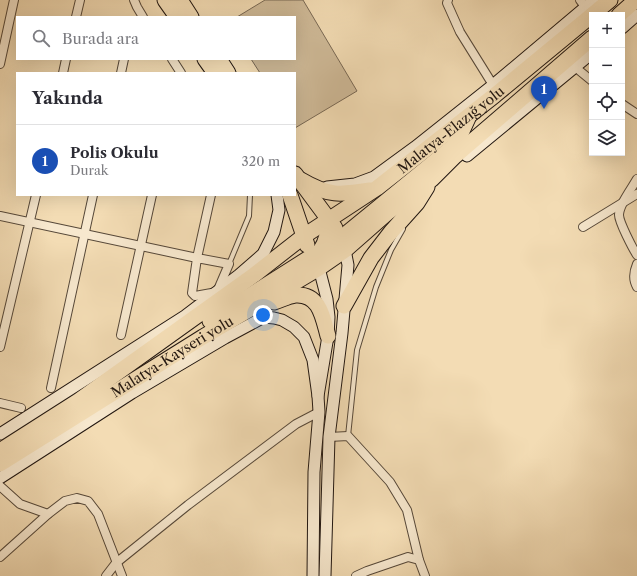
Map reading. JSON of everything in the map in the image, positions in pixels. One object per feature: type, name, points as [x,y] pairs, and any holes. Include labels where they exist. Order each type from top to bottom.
[{"type":"highway","points":[[165,0],[176,16]]},
{"type":"highway","points":[[180,0],[190,16]]},
{"type":"highway","name":"Malatya-Elazığ yolu","points":[[271,261],[299,240],[377,188],[468,117],[559,43],[587,9],[610,0]]},
{"type":"highway","points":[[622,12],[636,0]]},
{"type":"highway","name":"Malatya-Elazığ yolu","points":[[347,241],[432,179],[455,156],[589,41]]},
{"type":"highway","points":[[206,60],[214,72]]},
{"type":"highway","points":[[220,60],[227,72]]},
{"type":"highway","points":[[296,175],[329,220],[347,241],[456,144],[468,117]]},
{"type":"highway","points":[[344,306],[371,258],[391,232],[417,203],[432,179],[467,156]]},
{"type":"highway","points":[[296,175],[314,188],[340,194],[377,188]]},
{"type":"highway","points":[[290,196],[299,240],[312,262]]},
{"type":"highway","points":[[134,380],[148,360],[312,262],[325,244],[328,236],[329,220]]},
{"type":"highway","name":"Malatya-Kayseri yolu","points":[[0,464],[245,312],[312,262],[347,241]]},
{"type":"highway","points":[[240,275],[271,261]]},
{"type":"highway","points":[[0,451],[78,401],[205,311],[271,261]]},
{"type":"highway","points":[[245,312],[295,295],[310,297],[320,307],[328,336]]},
{"type":"street","points":[[0,64],[4,32],[14,0]]},
{"type":"street","points":[[76,16],[80,0]]},
{"type":"street","points":[[448,0],[447,3],[460,32],[493,85]]},
{"type":"street","points":[[314,188],[355,184],[374,177],[415,148],[587,9],[594,0]]},
{"type":"street","points":[[559,43],[607,0]]},
{"type":"street","points":[[135,16],[136,4]]},
{"type":"street","points":[[136,4],[143,16]]},
{"type":"street","points":[[625,25],[637,15]]},
{"type":"street","points":[[467,156],[589,55]]},
{"type":"street","points":[[63,72],[66,60]]},
{"type":"street","points":[[120,72],[124,60]]},
{"type":"street","points":[[173,60],[179,72]]},
{"type":"street","points":[[575,67],[589,79]]},
{"type":"street","points":[[625,106],[637,114]]},
{"type":"street","points":[[637,179],[623,203],[619,215],[626,234],[637,255]]},
{"type":"street","points":[[583,227],[637,194]]},
{"type":"street","points":[[0,347],[36,196]]},
{"type":"street","points":[[51,388],[93,196]]},
{"type":"street","points":[[121,335],[152,196]]},
{"type":"street","points":[[211,196],[197,258],[192,293],[195,296],[217,292]]},
{"type":"street","points":[[0,434],[185,316],[240,275],[263,254],[274,232],[279,210],[277,196]]},
{"type":"street","points":[[0,216],[229,264],[217,292]]},
{"type":"street","points":[[325,576],[329,437],[342,333],[348,265],[347,241]]},
{"type":"street","points":[[312,262],[327,299],[329,317],[328,336],[318,396]]},
{"type":"street","points":[[637,264],[634,275],[637,287]]},
{"type":"street","points":[[0,477],[132,394],[225,338],[264,317],[282,320],[294,327],[304,337],[313,360],[318,396],[319,412],[314,472],[313,576]]},
{"type":"street","points":[[0,403],[21,408]]},
{"type":"street","points":[[106,576],[116,563],[188,506],[296,424],[319,412]]},
{"type":"street","points":[[329,437],[348,436],[390,482],[407,510],[419,560],[425,576]]},
{"type":"street","points":[[0,477],[39,440]]},
{"type":"street","points":[[0,486],[20,504],[48,514]]},
{"type":"street","points":[[0,557],[48,514],[65,501],[76,498],[88,501],[98,514],[122,576]]},
{"type":"street","points":[[356,576],[367,570],[408,557],[419,560]]},
{"type":"lane","points":[[229,264],[249,216],[250,196]]},
{"type":"lane","points":[[348,436],[358,350],[374,294],[391,250],[417,203]]},
{"type":"shaded area","points":[[265,0],[303,0],[357,91],[296,127],[296,72],[259,72],[252,60],[296,60],[296,16],[239,16]]},
{"type":"place","name":"Polis Okulu","points":[[544,109]]}]
